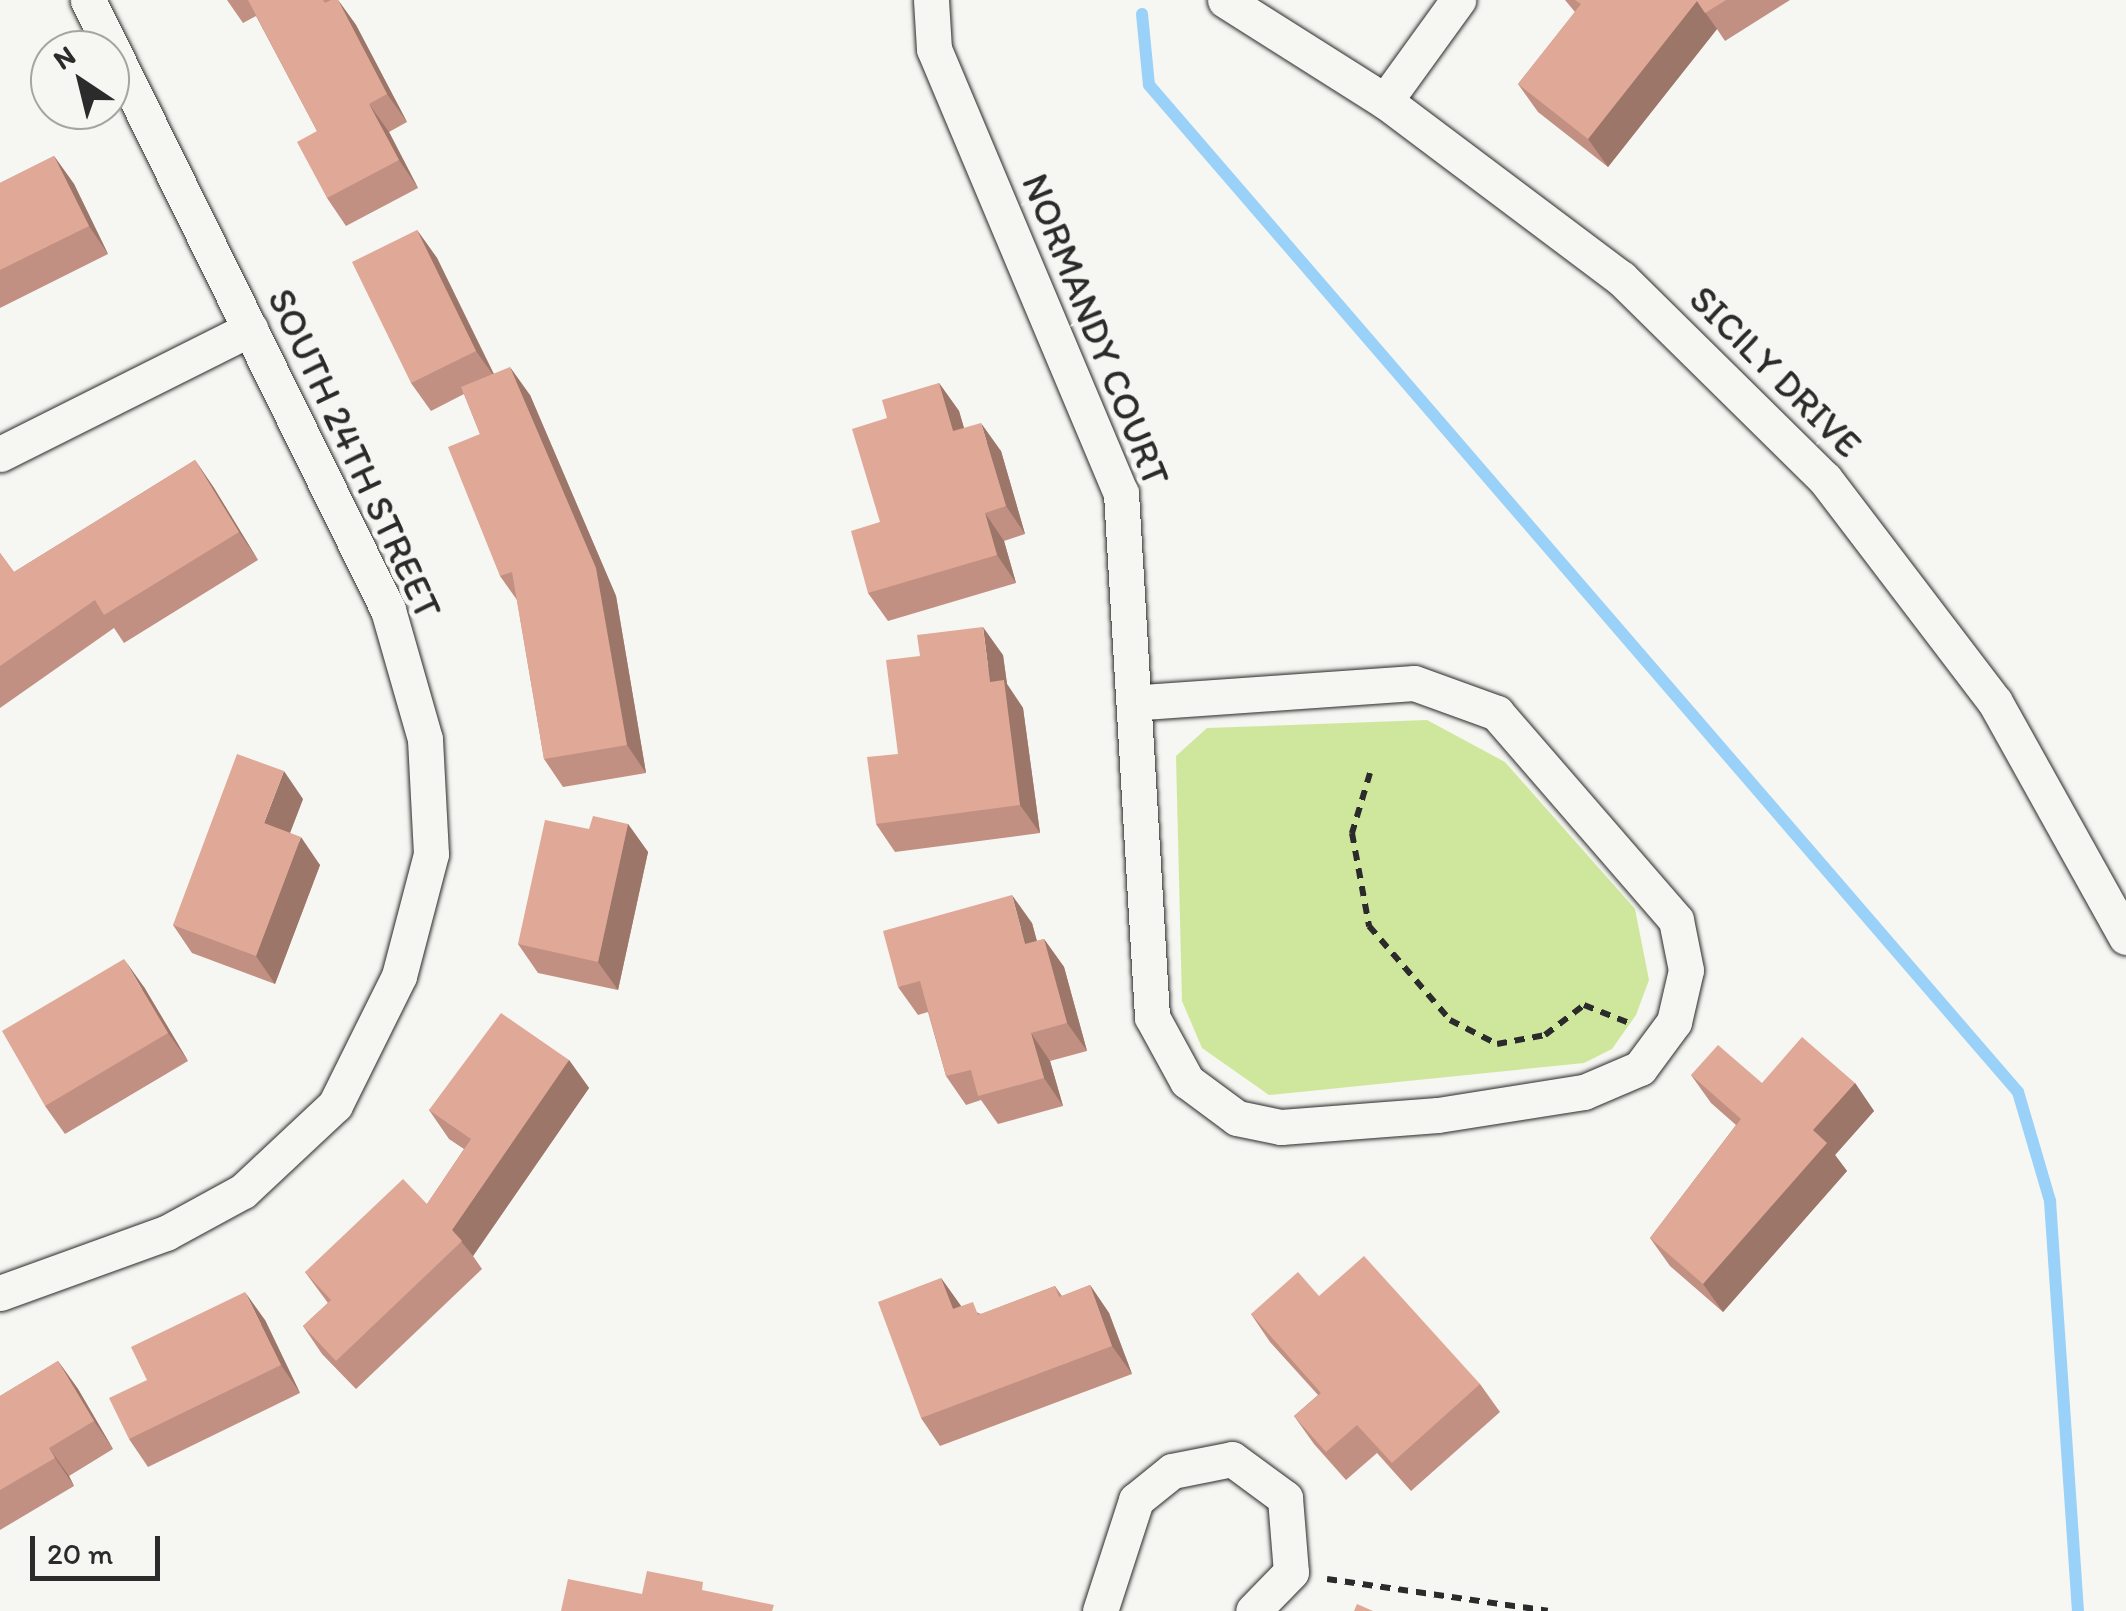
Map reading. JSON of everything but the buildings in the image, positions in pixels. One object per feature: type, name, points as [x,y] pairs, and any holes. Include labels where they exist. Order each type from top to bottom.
[{"type":"street","name":"SOUTH 24TH STREET","points":[[0,1293],[166,1233],[243,1191],[335,1105],[404,958],[430,854],[425,739],[388,610],[88,0]]},
{"type":"street","name":"NORMANDY COURT","points":[[931,0],[934,49],[1121,493],[1140,702],[1152,1016],[1187,1082],[1237,1118],[1282,1126],[1438,1115],[1584,1092],[1640,1068],[1674,1022],[1686,970],[1676,920],[1497,713],[1414,683],[1140,702]]},
{"type":"street","name":"SICILY DRIVE","points":[[1225,0],[1385,101],[1621,278],[1826,479],[1995,702],[2126,937]]},
{"type":"street","points":[[1385,101],[1458,0]]},
{"type":"street","points":[[0,454],[250,329]]},
{"type":"street","points":[[1100,1611],[1136,1500],[1187,1468],[1232,1458],[1285,1498],[1291,1572],[1253,1611]]},
{"type":"path","points":[[1370,773],[1352,834],[1369,926],[1450,1020],[1497,1044],[1545,1034],[1584,1005],[1597,1006],[1658,1044]]},
{"type":"path","points":[[1291,1572],[1548,1611]]},
{"type":"green space","points":[[1427,720],[1505,762],[1635,909],[1649,980],[1636,1015],[1612,1049],[1584,1063],[1269,1095],[1202,1048],[1182,1001],[1176,756],[1207,728]]},
{"type":"waterway","points":[[1142,14],[1149,85],[2018,1092],[2050,1201],[2078,1611]]}]
